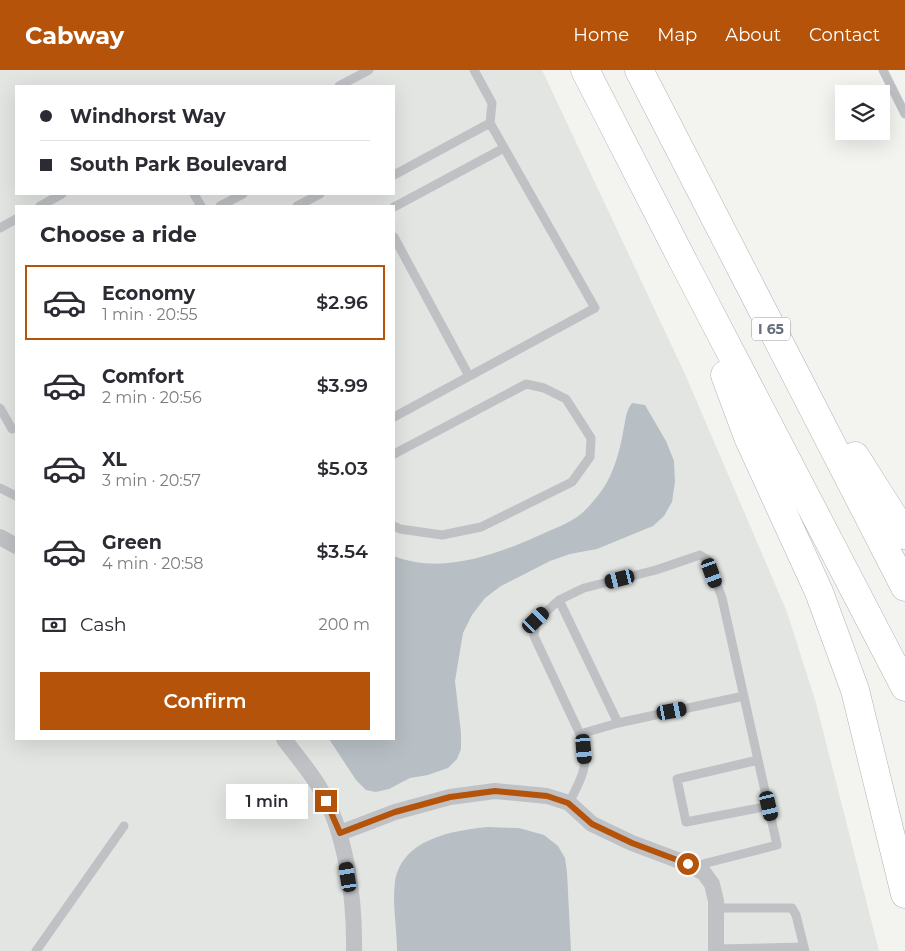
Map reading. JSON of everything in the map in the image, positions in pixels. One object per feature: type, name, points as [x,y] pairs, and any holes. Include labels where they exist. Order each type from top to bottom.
[{"type":"highway","points":[[585,70],[905,687]]},
{"type":"highway","name":"I 65","points":[[639,70],[905,587]]},
{"type":"highway","points":[[684,263],[748,437],[819,592],[855,690],[905,894]]},
{"type":"highway","points":[[755,298],[905,535]]},
{"type":"street","points":[[0,537],[15,545]]},
{"type":"street","points":[[285,740],[319,786],[340,833],[351,894],[354,951]]},
{"type":"street","points":[[340,833],[395,812],[459,796],[495,791],[547,796],[568,803],[592,824],[704,873],[712,884],[716,908],[716,950]]},
{"type":"lane","points":[[341,85],[369,70]]},
{"type":"lane","points":[[395,415],[595,308],[490,122],[492,103],[474,70]]},
{"type":"lane","points":[[883,70],[905,114]]},
{"type":"lane","points":[[395,174],[490,122]]},
{"type":"lane","points":[[395,206],[504,148]]},
{"type":"lane","points":[[42,205],[60,195]]},
{"type":"lane","points":[[222,205],[241,195]]},
{"type":"lane","points":[[299,205],[318,195]]},
{"type":"lane","points":[[0,228],[15,220]]},
{"type":"lane","points":[[395,239],[469,376]]},
{"type":"lane","points":[[395,453],[526,384],[544,388],[566,399],[592,438],[590,458],[572,482],[481,527],[442,535],[400,529],[395,526]]},
{"type":"lane","points":[[0,408],[12,429]]},
{"type":"lane","points":[[3,490],[15,496]]},
{"type":"lane","points":[[568,803],[581,779],[586,764],[584,749],[580,734],[534,636],[536,620],[559,600],[584,588],[656,570],[700,556],[708,560],[722,598],[777,845],[693,867]]},
{"type":"lane","points":[[559,600],[618,722]]},
{"type":"lane","points":[[580,734],[618,722],[744,696]]},
{"type":"lane","points":[[758,760],[677,779],[686,822],[769,806]]},
{"type":"lane","points":[[36,951],[124,826]]},
{"type":"lane","points":[[716,908],[792,908],[796,915],[805,949],[716,950]]},
{"type":"shaded area","points":[[0,70],[542,70],[685,374],[787,612],[816,703],[879,951],[0,951]]},
{"type":"shaded area","points":[[632,403],[645,405],[666,441],[674,461],[675,482],[672,502],[664,516],[653,526],[597,549],[570,554],[550,561],[501,586],[485,598],[472,615],[463,633],[455,681],[461,733],[461,749],[457,759],[448,768],[428,775],[410,778],[389,789],[376,792],[366,790],[356,780],[330,740],[395,740],[395,556],[430,564],[468,560],[523,542],[577,517],[595,499],[610,476],[620,448],[628,409]]},
{"type":"shaded area","points":[[487,827],[519,828],[544,835],[558,846],[565,858],[567,872],[571,951],[397,951],[394,899],[395,882],[399,867],[407,856],[430,840],[458,831]]},
{"type":"route","points":[[326,801],[340,833],[395,812],[450,797],[495,791],[547,796],[568,803],[592,824],[632,843],[688,864]]}]
